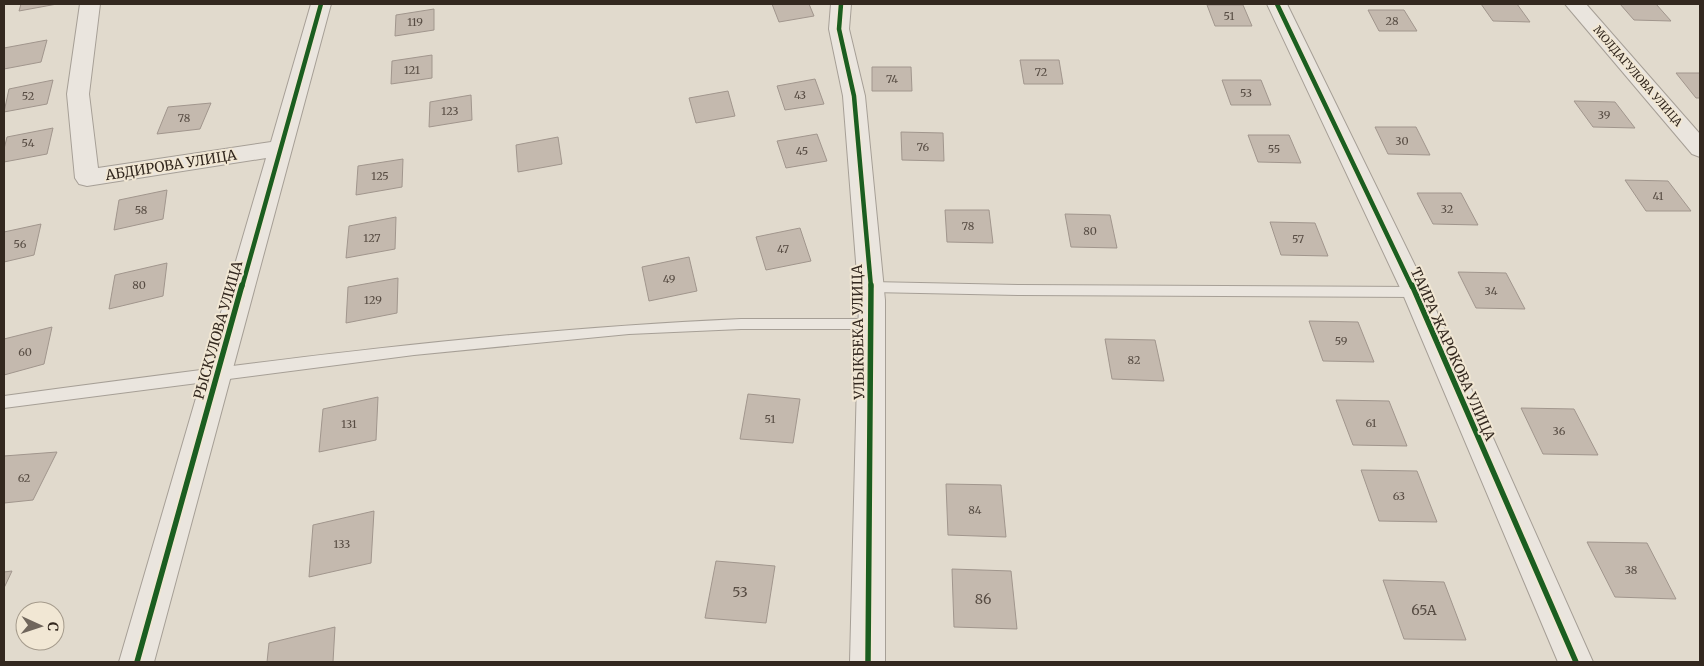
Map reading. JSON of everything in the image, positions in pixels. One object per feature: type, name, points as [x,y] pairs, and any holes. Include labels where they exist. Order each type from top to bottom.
[{"type":"street","name":"АБДИРОВА УЛИЦА","points":[[90,4],[78,94],[87,178],[280,148]]},
{"type":"street","name":"РЫСКУЛОВА УЛИЦА","points":[[133,661],[217,373],[321,4]]},
{"type":"street","name":"УЛЫКБЕКА УЛИЦА","points":[[841,4],[839,29],[854,96],[871,287],[868,662]]},
{"type":"street","name":"ТАИРА ЖАРОКОВА УЛИЦА","points":[[1277,4],[1414,292],[1576,662]]},
{"type":"street","name":"МОЛДАГУЛОВА УЛИЦА","points":[[1575,4],[1700,149]]},
{"type":"lane","points":[[871,287],[1032,290],[1414,292]]},
{"type":"lane","points":[[4,402],[414,349],[629,329],[741,324],[872,324]]},
{"type":"building","points":[[21,4],[57,4],[19,11]]},
{"type":"building","points":[[772,4],[809,4],[814,16],[779,22]]},
{"type":"building","points":[[1481,4],[1517,4],[1530,22],[1493,21]]},
{"type":"building","points":[[1620,4],[1656,4],[1671,21],[1634,20]]},
{"type":"building","points":[[1207,5],[1243,5],[1252,26],[1215,26]]},
{"type":"building","points":[[434,9],[434,30],[395,36],[396,15]]},
{"type":"building","points":[[1368,10],[1404,10],[1417,31],[1379,31]]},
{"type":"building","points":[[47,40],[41,62],[4,69],[4,48]]},
{"type":"building","points":[[432,55],[432,78],[391,84],[392,61]]},
{"type":"building","points":[[1020,60],[1059,60],[1063,84],[1024,84]]},
{"type":"building","points":[[872,67],[911,67],[912,91],[872,91]]},
{"type":"building","points":[[1676,73],[1700,73],[1700,98],[1696,98]]},
{"type":"building","points":[[815,79],[824,104],[785,110],[777,86]]},
{"type":"building","points":[[53,80],[47,104],[4,112],[9,89]]},
{"type":"building","points":[[1222,80],[1261,80],[1271,105],[1231,105]]},
{"type":"building","points":[[728,91],[735,116],[696,123],[689,98]]},
{"type":"building","points":[[471,95],[472,120],[429,127],[430,102]]},
{"type":"building","points":[[1574,101],[1615,102],[1635,128],[1593,127]]},
{"type":"building","points":[[211,103],[200,129],[157,134],[168,107]]},
{"type":"building","points":[[1375,127],[1416,127],[1430,155],[1388,154]]},
{"type":"building","points":[[53,128],[47,154],[4,162],[4,149],[7,137]]},
{"type":"building","points":[[901,132],[943,133],[944,161],[902,160]]},
{"type":"building","points":[[817,134],[827,161],[786,168],[777,141]]},
{"type":"building","points":[[1248,135],[1289,135],[1301,163],[1258,162]]},
{"type":"building","points":[[558,137],[562,164],[518,172],[516,145]]},
{"type":"building","points":[[403,159],[402,187],[356,195],[358,166]]},
{"type":"building","points":[[1625,180],[1668,181],[1691,211],[1646,211]]},
{"type":"building","points":[[167,190],[163,219],[114,230],[119,200]]},
{"type":"building","points":[[1417,193],[1461,193],[1478,225],[1433,224]]},
{"type":"building","points":[[945,210],[989,210],[993,243],[947,242]]},
{"type":"building","points":[[1065,214],[1110,215],[1117,248],[1071,247]]},
{"type":"building","points":[[396,217],[395,249],[346,258],[349,226]]},
{"type":"building","points":[[1270,222],[1315,223],[1328,256],[1281,255]]},
{"type":"building","points":[[41,224],[34,255],[4,262],[4,232]]},
{"type":"building","points":[[800,228],[811,261],[766,270],[756,237]]},
{"type":"building","points":[[689,257],[697,291],[649,301],[642,267]]},
{"type":"building","points":[[167,263],[163,296],[109,309],[115,275]]},
{"type":"building","points":[[1458,272],[1506,273],[1525,309],[1476,308]]},
{"type":"building","points":[[398,278],[397,313],[346,323],[348,287]]},
{"type":"building","points":[[1309,321],[1358,322],[1374,362],[1323,361]]},
{"type":"building","points":[[52,327],[44,364],[4,375],[4,339]]},
{"type":"building","points":[[1105,339],[1155,340],[1164,381],[1112,379]]},
{"type":"building","points":[[748,394],[800,399],[793,443],[740,439]]},
{"type":"building","points":[[378,397],[376,440],[319,452],[323,409]]},
{"type":"building","points":[[1336,400],[1389,401],[1407,446],[1353,445]]},
{"type":"building","points":[[1521,408],[1574,409],[1598,455],[1543,454]]},
{"type":"building","points":[[57,452],[33,500],[4,503],[4,456]]},
{"type":"building","points":[[1361,470],[1417,471],[1437,522],[1379,521]]},
{"type":"building","points":[[946,484],[1001,485],[1006,537],[948,535]]},
{"type":"building","points":[[374,511],[371,563],[309,577],[313,525]]},
{"type":"building","points":[[1587,542],[1647,543],[1676,599],[1615,597]]},
{"type":"building","points":[[716,561],[775,566],[766,623],[705,618]]},
{"type":"building","points":[[952,569],[1011,571],[1017,629],[954,627]]},
{"type":"building","points":[[12,571],[4,588],[4,572]]},
{"type":"building","points":[[1383,580],[1444,582],[1466,640],[1404,639]]},
{"type":"building","points":[[335,627],[333,662],[267,662],[269,643]]},
{"type":"cycle path","points":[[137,662],[321,4]]},
{"type":"cycle path","points":[[841,4],[839,29],[854,96],[872,300],[868,662]]},
{"type":"cycle path","points":[[1277,4],[1415,292],[1576,662]]}]
